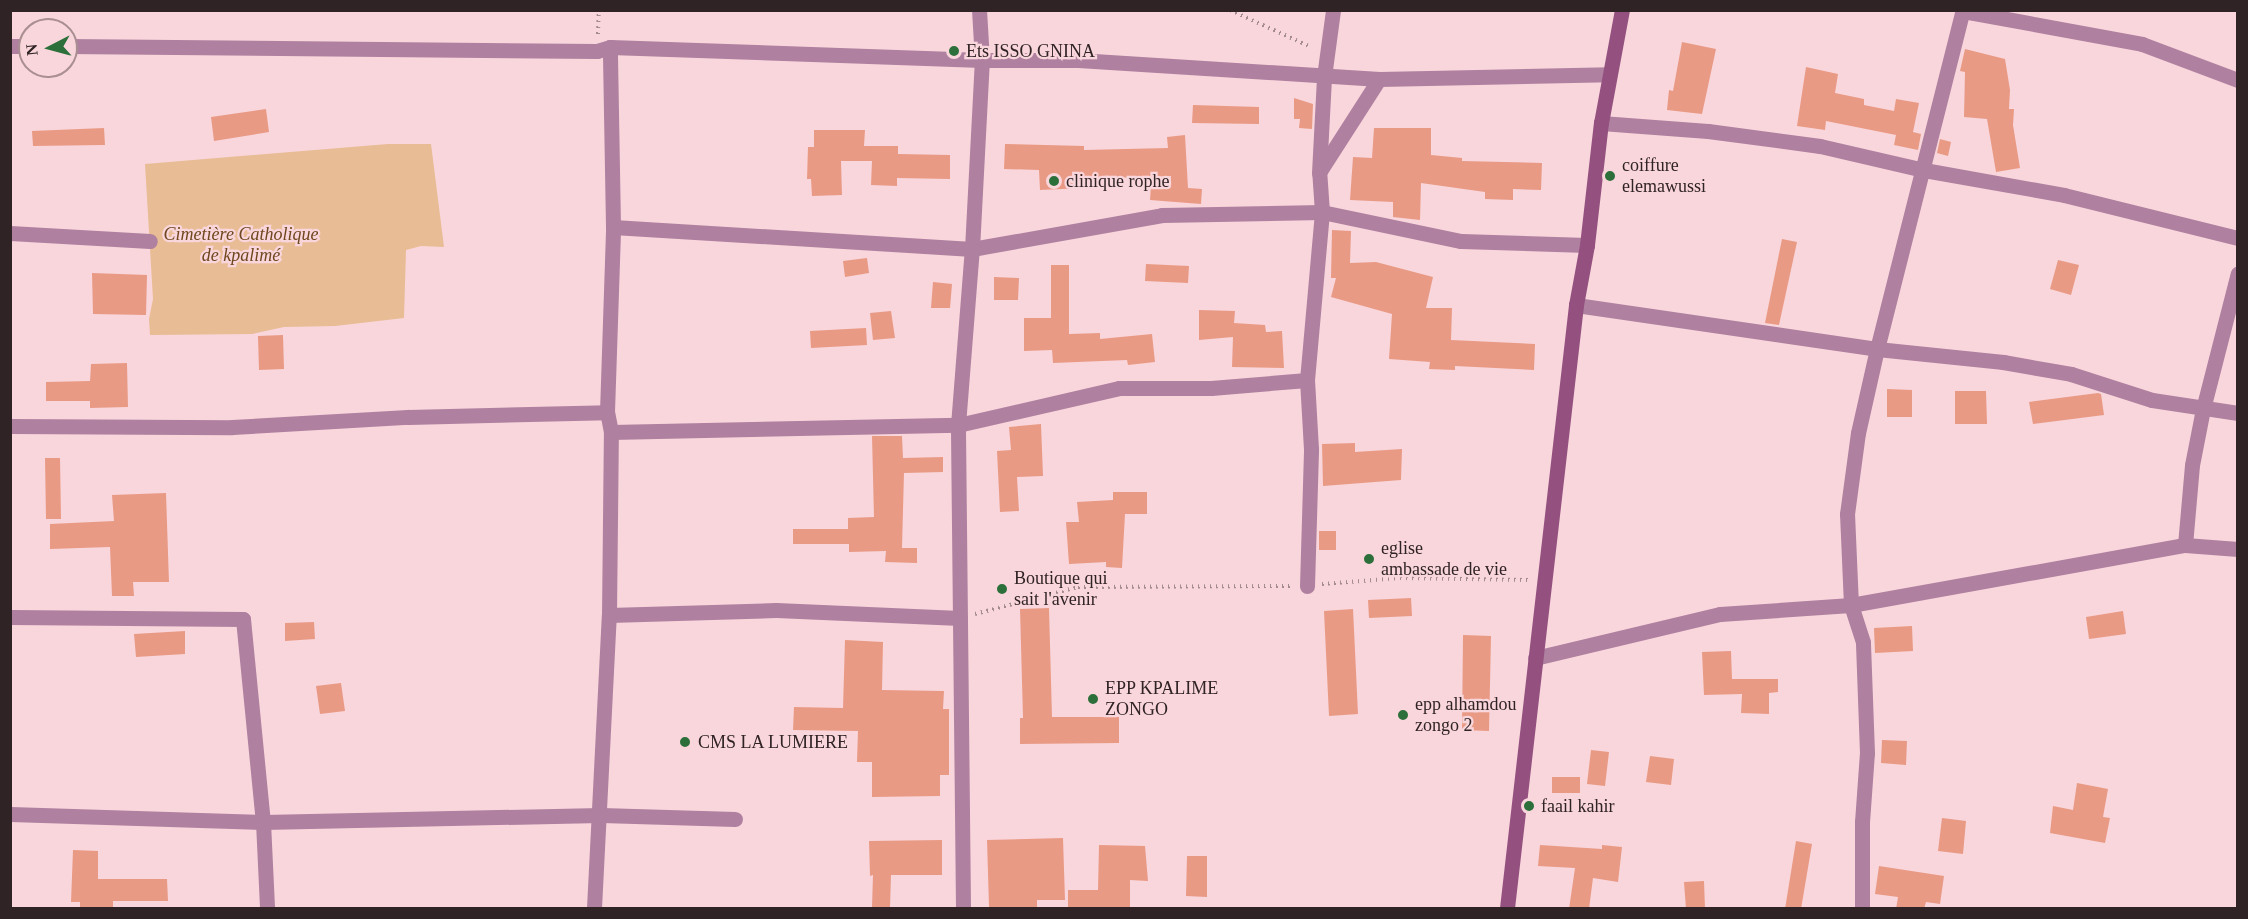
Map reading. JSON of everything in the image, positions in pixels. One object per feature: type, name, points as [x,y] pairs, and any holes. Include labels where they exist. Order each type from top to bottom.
[{"type":"street","points":[[963,909],[958,424],[972,249],[982,60],[979,10]]},
{"type":"street","points":[[1307,585],[1311,449],[1307,380],[1322,212],[1318,173],[1324,77],[1333,10]]},
{"type":"street","points":[[1507,909],[1576,305],[1587,245],[1601,123],[1622,10]]},
{"type":"street","points":[[1862,909],[1862,822],[1867,753],[1864,653],[1863,642],[1851,605],[1847,514],[1858,433],[1877,349],[1963,11],[2142,44],[2238,80]]},
{"type":"street","points":[[78,46],[604,49],[982,60],[1078,60],[1379,79],[1609,74]]},
{"type":"street","points":[[594,909],[601,814],[609,615],[611,432],[607,412],[613,227],[604,49]]},
{"type":"street","points":[[1318,173],[1379,79]]},
{"type":"street","points":[[1601,123],[1708,131],[1820,146],[1924,170],[2064,195],[2238,238]]},
{"type":"street","points":[[613,227],[972,249],[1162,215],[1322,212],[1461,241],[1587,245]]},
{"type":"street","points":[[10,233],[150,241]]},
{"type":"street","points":[[2186,545],[2192,465],[2203,409],[2238,273]]},
{"type":"street","points":[[1576,305],[1877,349],[2003,362],[2071,374],[2152,400],[2238,413]]},
{"type":"street","points":[[611,432],[958,424],[1119,388],[1210,388],[1307,380]]},
{"type":"street","points":[[10,426],[232,427],[408,417],[607,412]]},
{"type":"street","points":[[1535,658],[1720,614],[1851,605],[2186,545],[2238,549]]},
{"type":"street","points":[[609,615],[776,610],[960,618]]},
{"type":"street","points":[[10,616],[243,619],[263,822],[267,909]]},
{"type":"street","points":[[10,814],[263,822],[601,814],[735,819]]},
{"type":"path","points":[[599,10],[604,49]]},
{"type":"path","points":[[1230,10],[1328,54]]},
{"type":"path","points":[[960,618],[1078,587],[1307,585],[1400,578],[1543,579]]},
{"type":"green space","name":"Cimetière Catholique de kpalimé","points":[[388,144],[431,144],[444,247],[421,246],[406,250],[404,318],[335,326],[284,327],[252,334],[150,335],[149,319],[153,299],[145,164]]},
{"type":"building","points":[[1682,42],[1716,49],[1702,114],[1667,110],[1669,90],[1673,91]]},
{"type":"building","points":[[1965,49],[2005,59],[2010,90],[2009,109],[2014,109],[2013,125],[2020,168],[1996,172],[1987,119],[1964,117],[1965,72],[1960,71]]},
{"type":"building","points":[[1806,67],[1838,74],[1835,93],[1864,99],[1864,105],[1894,111],[1896,99],[1919,103],[1913,132],[1921,134],[1918,150],[1894,145],[1896,135],[1826,121],[1825,130],[1797,126]]},
{"type":"building","points":[[1294,98],[1313,104],[1312,129],[1299,128],[1300,119],[1294,119]]},
{"type":"building","points":[[1193,105],[1259,107],[1259,124],[1192,123]]},
{"type":"building","points":[[266,109],[269,132],[214,141],[211,117]]},
{"type":"building","points":[[104,128],[105,145],[33,146],[32,131]]},
{"type":"building","points":[[1374,128],[1431,128],[1431,155],[1462,158],[1462,161],[1542,163],[1541,190],[1513,189],[1513,200],[1485,199],[1485,192],[1421,183],[1420,220],[1393,217],[1393,202],[1350,200],[1353,157],[1372,158]]},
{"type":"building","points":[[814,130],[865,130],[864,146],[898,146],[898,154],[950,155],[950,179],[897,178],[897,186],[871,185],[872,161],[841,161],[842,195],[812,196],[811,179],[807,179],[808,147],[814,147]]},
{"type":"building","points":[[1185,135],[1188,188],[1202,189],[1201,204],[1150,200],[1151,186],[1170,187],[1171,176],[1084,179],[1084,188],[1040,190],[1039,170],[1004,169],[1005,144],[1084,146],[1084,150],[1168,148],[1167,137]]},
{"type":"building","points":[[1940,139],[1951,142],[1948,156],[1937,153]]},
{"type":"building","points":[[1332,230],[1351,231],[1350,263],[1376,262],[1433,277],[1426,308],[1452,308],[1451,340],[1535,344],[1534,370],[1455,366],[1455,370],[1429,369],[1430,362],[1389,359],[1392,314],[1331,297],[1336,278],[1331,278]]},
{"type":"building","points":[[1782,239],[1797,242],[1779,325],[1765,323]]},
{"type":"building","points":[[867,258],[869,273],[845,277],[843,261]]},
{"type":"building","points":[[2058,260],[2079,265],[2071,295],[2050,289]]},
{"type":"building","points":[[1146,264],[1189,266],[1188,283],[1145,281]]},
{"type":"building","points":[[1051,265],[1069,265],[1069,334],[1100,333],[1100,339],[1152,334],[1155,362],[1128,365],[1127,360],[1053,363],[1052,350],[1024,351],[1024,318],[1051,318]]},
{"type":"building","points":[[92,273],[147,275],[146,315],[93,314]]},
{"type":"building","points":[[994,277],[1019,278],[1018,300],[994,300]]},
{"type":"building","points":[[933,282],[952,284],[950,308],[931,308]]},
{"type":"building","points":[[1199,310],[1235,311],[1234,323],[1265,325],[1266,332],[1282,331],[1284,368],[1232,367],[1233,337],[1199,340]]},
{"type":"building","points":[[891,311],[895,338],[873,340],[870,313]]},
{"type":"building","points":[[866,328],[867,345],[811,348],[810,331]]},
{"type":"building","points":[[283,335],[284,369],[259,370],[258,336]]},
{"type":"building","points":[[127,363],[128,407],[90,408],[90,401],[46,401],[46,382],[90,381],[91,364]]},
{"type":"building","points":[[1887,389],[1912,390],[1912,417],[1887,417]]},
{"type":"building","points":[[1955,391],[1986,391],[1987,424],[1955,424]]},
{"type":"building","points":[[2101,394],[2104,415],[2033,424],[2029,402]]},
{"type":"building","points":[[1041,424],[1043,476],[1017,477],[1019,511],[1000,512],[997,451],[1011,450],[1009,427]]},
{"type":"building","points":[[872,436],[902,436],[903,458],[943,457],[943,472],[904,473],[902,548],[917,548],[917,563],[885,562],[886,551],[849,552],[849,544],[793,544],[793,529],[848,529],[848,518],[874,517]]},
{"type":"building","points":[[1355,443],[1355,452],[1402,449],[1401,480],[1323,486],[1322,444]]},
{"type":"building","points":[[45,458],[60,458],[61,519],[46,519]]},
{"type":"building","points":[[1113,492],[1147,492],[1147,514],[1125,514],[1122,568],[1106,567],[1106,562],[1069,564],[1066,522],[1079,522],[1077,502],[1113,500]]},
{"type":"building","points":[[166,493],[169,582],[133,582],[134,596],[112,596],[110,547],[50,549],[50,524],[114,521],[112,495]]},
{"type":"building","points":[[1319,531],[1336,531],[1336,550],[1319,550]]},
{"type":"building","points":[[1411,598],[1412,616],[1369,618],[1368,600]]},
{"type":"building","points":[[1049,608],[1052,717],[1119,717],[1119,743],[1020,744],[1020,718],[1023,718],[1020,609]]},
{"type":"building","points":[[1353,609],[1358,714],[1329,716],[1324,611]]},
{"type":"building","points":[[2123,611],[2126,634],[2089,639],[2086,617]]},
{"type":"building","points":[[314,622],[315,639],[285,641],[285,623]]},
{"type":"building","points":[[1912,626],[1913,651],[1875,653],[1874,628]]},
{"type":"building","points":[[185,631],[185,654],[136,657],[134,634]]},
{"type":"building","points":[[1463,635],[1491,636],[1489,731],[1462,730]]},
{"type":"building","points":[[845,640],[883,642],[882,690],[944,691],[943,709],[949,709],[949,775],[940,775],[940,796],[872,797],[872,762],[857,762],[858,731],[793,730],[794,707],[843,708]]},
{"type":"building","points":[[1731,651],[1732,679],[1778,679],[1778,692],[1769,693],[1769,714],[1741,713],[1742,694],[1704,695],[1702,652]]},
{"type":"building","points":[[341,683],[345,711],[320,714],[316,686]]},
{"type":"building","points":[[1882,740],[1907,741],[1906,765],[1881,763]]},
{"type":"building","points":[[1591,750],[1609,752],[1605,786],[1587,784]]},
{"type":"building","points":[[1650,756],[1674,759],[1671,785],[1646,782]]},
{"type":"building","points":[[1552,777],[1580,777],[1580,793],[1552,793]]},
{"type":"building","points":[[2077,783],[2108,789],[2103,817],[2110,818],[2105,843],[2050,833],[2053,806],[2073,810]]},
{"type":"building","points":[[1942,818],[1966,821],[1963,854],[1938,851]]},
{"type":"building","points":[[1063,838],[1065,900],[1037,900],[1037,907],[989,907],[987,840]]},
{"type":"building","points":[[942,840],[942,875],[891,875],[890,908],[872,907],[873,875],[870,876],[869,841]]},
{"type":"building","points":[[1796,841],[1812,844],[1801,909],[1785,909]]},
{"type":"building","points":[[1099,845],[1145,846],[1148,881],[1130,880],[1130,909],[1068,909],[1068,890],[1098,890]]},
{"type":"building","points":[[1540,845],[1602,849],[1602,845],[1622,847],[1618,882],[1593,878],[1589,909],[1569,909],[1575,868],[1538,866]]},
{"type":"building","points":[[73,850],[98,851],[98,879],[167,879],[168,901],[113,901],[113,909],[80,909],[80,902],[71,902]]},
{"type":"building","points":[[1187,856],[1207,856],[1207,897],[1186,896]]},
{"type":"building","points":[[1879,866],[1944,876],[1940,904],[1926,902],[1924,909],[1896,909],[1898,897],[1875,894]]},
{"type":"building","points":[[1704,881],[1705,909],[1686,909],[1684,882]]},
{"type":"place","name":"Ets ISSO GNINA","points":[[954,51]]},
{"type":"place","name":"coiffure elemawussi","points":[[1610,176]]},
{"type":"place","name":"clinique rophe","points":[[1054,181]]},
{"type":"place","name":"eglise ambassade de vie","points":[[1369,559]]},
{"type":"place","name":"Boutique qui sait l'avenir","points":[[1002,589]]},
{"type":"place","name":"EPP KPALIME ZONGO","points":[[1093,699]]},
{"type":"place","name":"epp alhamdou zongo 2","points":[[1403,715]]},
{"type":"place","name":"CMS LA LUMIERE","points":[[685,742]]},
{"type":"place","name":"faail kahir","points":[[1529,806]]}]
